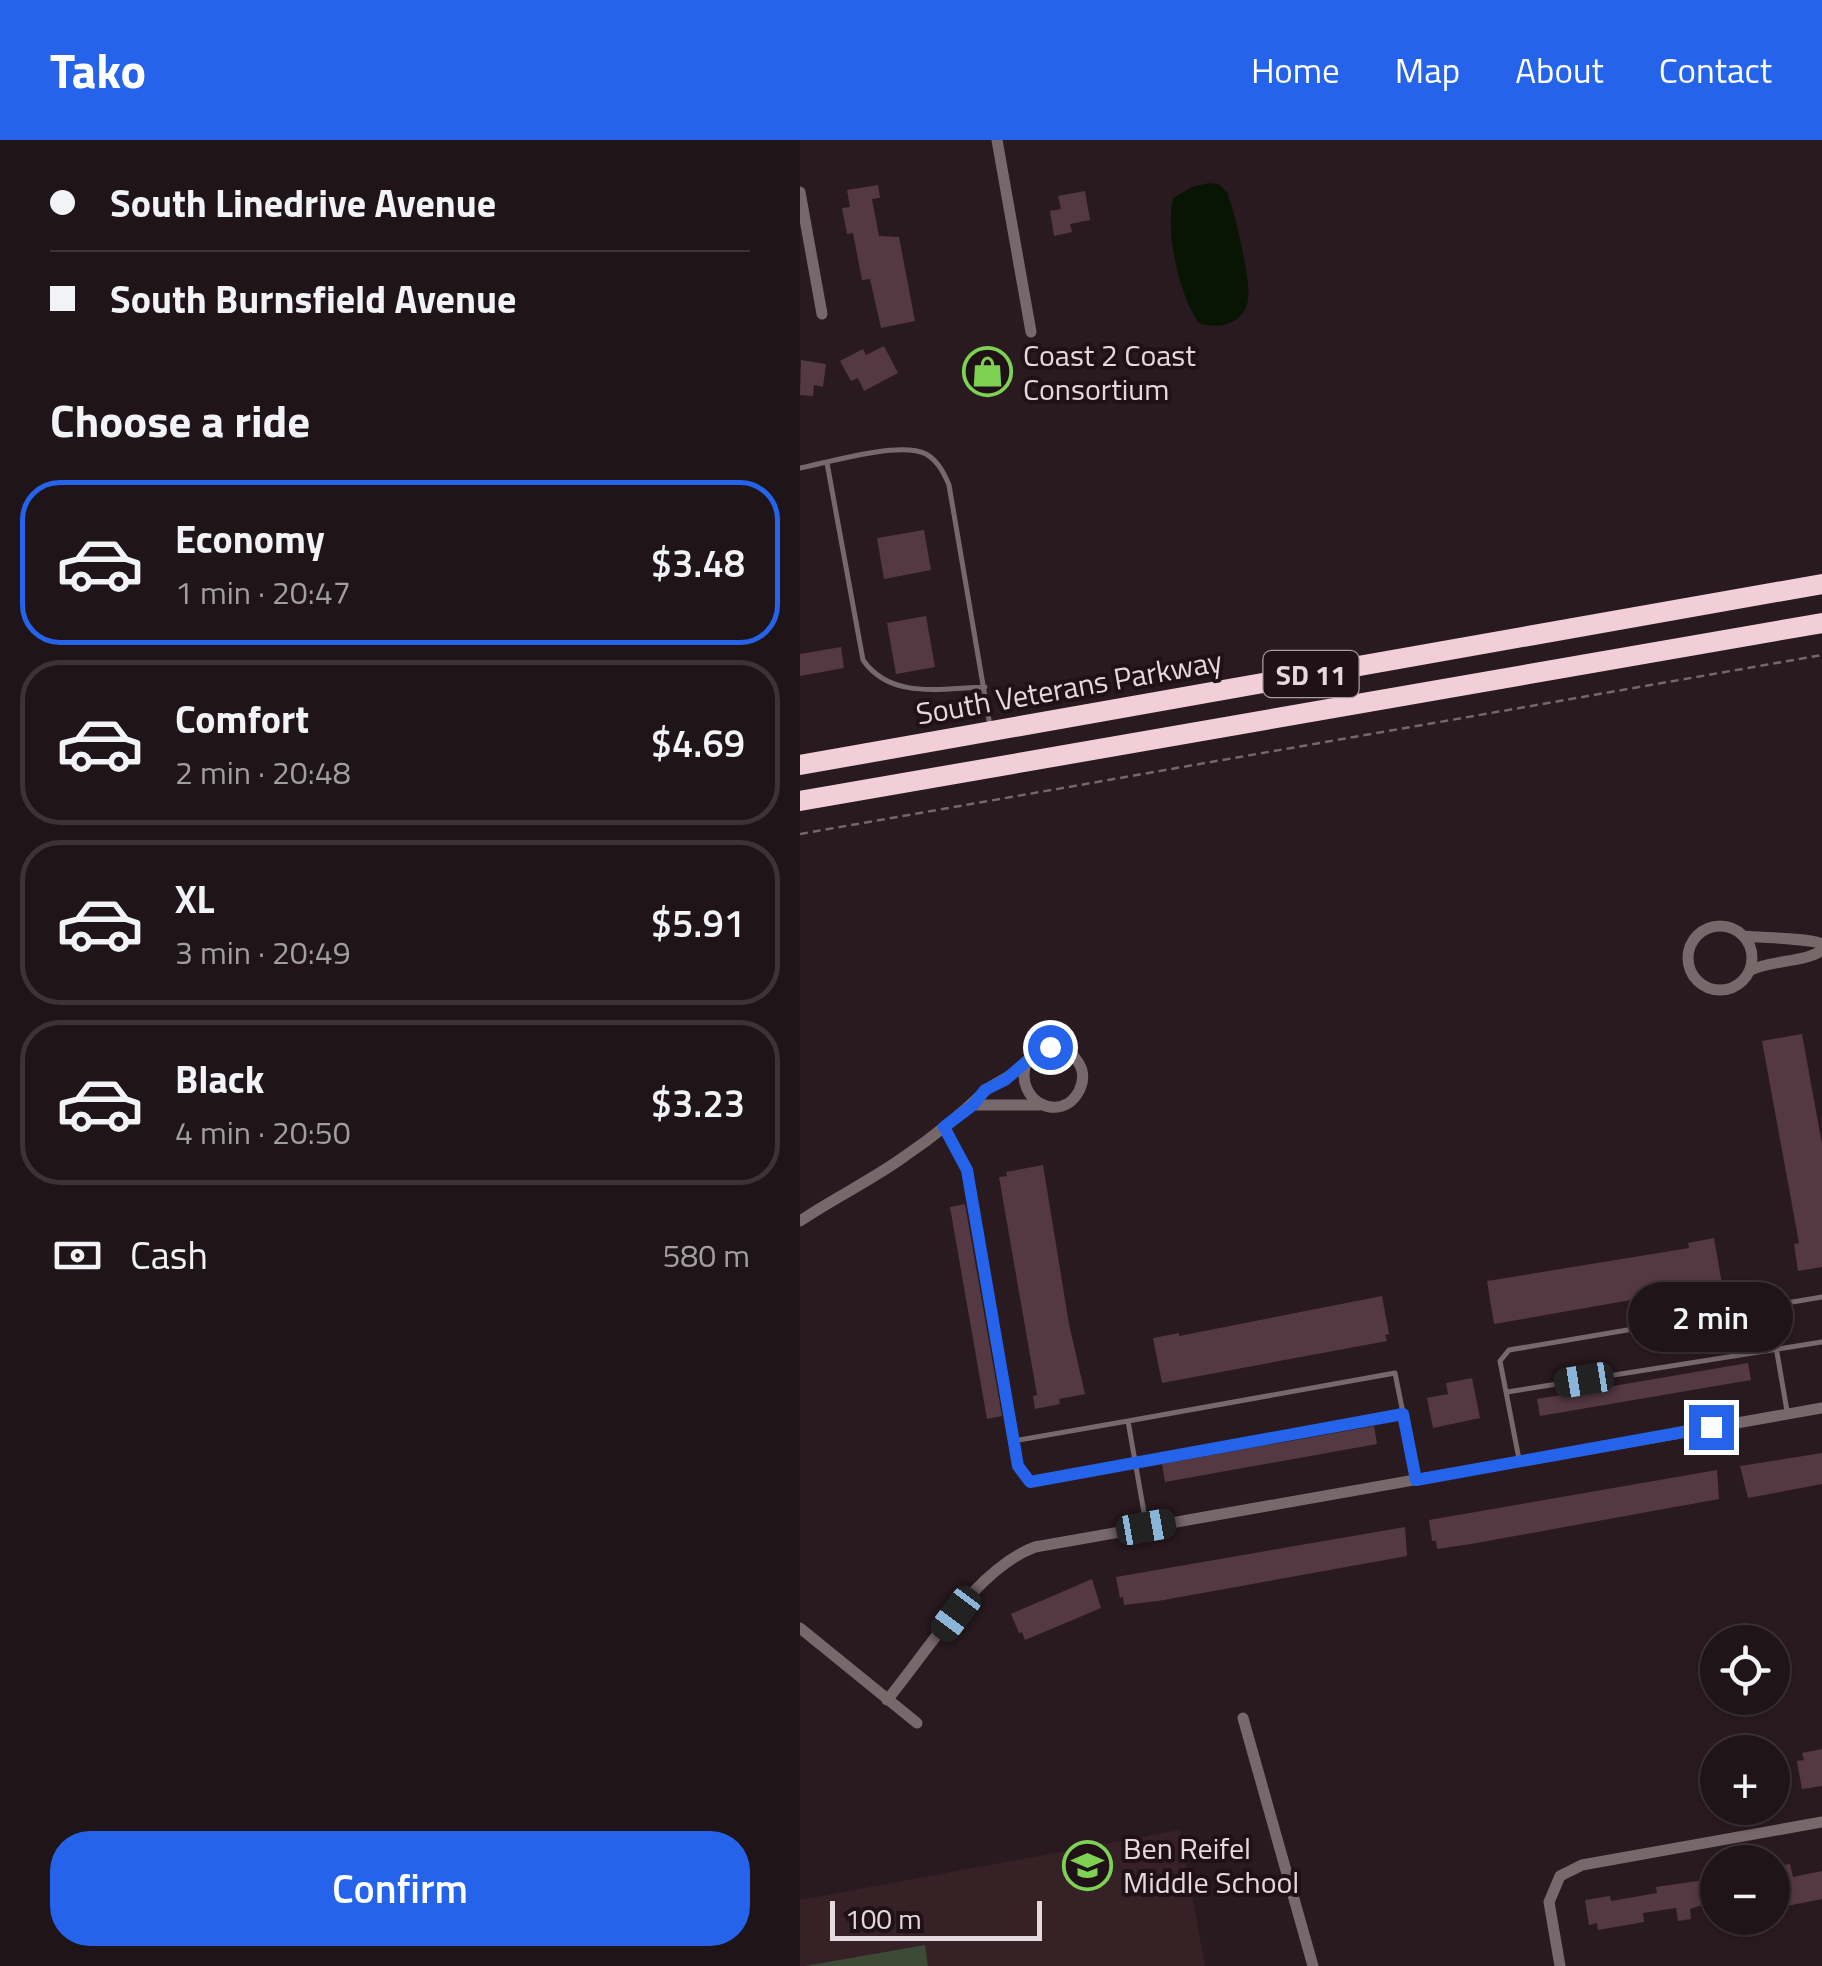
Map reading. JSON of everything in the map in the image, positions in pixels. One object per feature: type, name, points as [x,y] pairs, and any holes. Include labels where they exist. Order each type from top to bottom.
[{"type":"highway","name":"South Veterans Parkway","points":[[800,765],[1822,584]]},
{"type":"highway","name":"SD 11","points":[[800,801],[1822,623]]},
{"type":"street","points":[[997,140],[1031,332]]},
{"type":"street","points":[[800,192],[822,314]]},
{"type":"street","points":[[1743,936],[1752,954],[1750,970],[1740,983],[1720,990],[1700,983],[1689,965],[1691,945],[1704,930],[1725,926],[1743,936],[1816,940],[1822,947],[1816,956],[1786,958],[1750,970]]},
{"type":"street","points":[[800,1220],[905,1157],[1032,1056],[1050,1047],[1068,1052],[1081,1066],[1083,1076],[1077,1095],[1061,1106],[973,1105]]},
{"type":"street","points":[[1026,1064],[1027,1092],[1042,1105]]},
{"type":"street","points":[[800,1208],[828,1203]]},
{"type":"street","points":[[887,1700],[974,1591],[1016,1554],[1063,1541],[1822,1408]]},
{"type":"street","points":[[800,1628],[917,1723]]},
{"type":"street","points":[[1244,1718],[1313,1966]]},
{"type":"street","points":[[1560,1966],[1549,1902],[1560,1876],[1582,1865],[1822,1822]]},
{"type":"lane","points":[[800,468],[906,450],[926,454],[943,471],[949,485],[991,731]]},
{"type":"lane","points":[[827,463],[863,660],[884,683],[904,688],[985,688]]},
{"type":"lane","points":[[944,1127],[967,1170],[1018,1466],[1030,1482],[1403,1414]]},
{"type":"lane","points":[[1520,1462],[1500,1360],[1509,1350],[1822,1297]]},
{"type":"lane","points":[[1769,1306],[1788,1413]]},
{"type":"lane","points":[[1507,1392],[1822,1342]]},
{"type":"lane","points":[[1013,1441],[1395,1373],[1416,1480]]},
{"type":"lane","points":[[1128,1420],[1146,1527]]},
{"type":"path","points":[[800,834],[1822,654]]},
{"type":"shaded area","points":[[1209,183],[1218,184],[1227,192],[1242,246],[1248,290],[1241,315],[1215,326],[1199,323],[1185,297],[1171,228],[1173,198]]},
{"type":"shaded area","name":"Ben Reifel Middle School","points":[[1180,1830],[1205,1966],[800,1966],[800,1900]]},
{"type":"shaded area","points":[[925,1945],[928,1966],[805,1966]]},
{"type":"building","points":[[878,185],[880,198],[872,199],[879,236],[899,237],[915,321],[881,328],[870,279],[862,280],[853,233],[847,234],[842,208],[850,207],[847,190]]},
{"type":"building","points":[[1085,191],[1090,220],[1070,224],[1072,232],[1054,236],[1050,211],[1061,209],[1058,196]]},
{"type":"building","points":[[884,346],[898,373],[864,391],[858,378],[851,381],[840,361],[863,349],[866,355]]},
{"type":"building","points":[[801,360],[826,364],[823,387],[814,385],[813,396],[800,395]]},
{"type":"building","points":[[924,530],[931,570],[884,579],[877,538]]},
{"type":"building","points":[[926,616],[935,667],[896,674],[887,623]]},
{"type":"building","points":[[841,647],[844,668],[800,676],[800,654]]},
{"type":"building","points":[[1802,1034],[1822,1144],[1822,1267],[1798,1271],[1794,1244],[1799,1243],[1762,1041]]},
{"type":"building","points":[[1043,1165],[1069,1324],[1085,1394],[1035,1409],[1033,1396],[1037,1395],[999,1177]]},
{"type":"building","points":[[965,1204],[1002,1416],[987,1419],[950,1207]]},
{"type":"building","points":[[1714,1238],[1722,1284],[1494,1324],[1487,1281],[1689,1248],[1688,1243]]},
{"type":"building","points":[[1382,1296],[1387,1341],[1162,1383],[1153,1338]]},
{"type":"building","points":[[1748,1363],[1751,1380],[1540,1416],[1537,1399]]},
{"type":"building","points":[[1472,1378],[1480,1418],[1433,1428],[1427,1398],[1448,1394],[1446,1383]]},
{"type":"building","points":[[1374,1426],[1377,1444],[1165,1482],[1162,1464]]},
{"type":"building","points":[[1822,1453],[1822,1484],[1748,1498],[1740,1466]]},
{"type":"building","points":[[1717,1470],[1719,1499],[1437,1549],[1436,1541],[1432,1541],[1429,1520]]},
{"type":"building","points":[[1405,1527],[1407,1556],[1158,1601],[1124,1605],[1123,1597],[1120,1598],[1116,1577]]},
{"type":"building","points":[[1092,1579],[1101,1608],[1025,1640],[1019,1633],[1011,1614]]},
{"type":"building","points":[[1822,1749],[1822,1786],[1802,1789],[1797,1761],[1804,1760],[1802,1753]]},
{"type":"building","points":[[1790,1864],[1793,1877],[1822,1871],[1822,1899],[1790,1905]]},
{"type":"building","points":[[1700,1881],[1700,1906],[1690,1909],[1691,1919],[1678,1921],[1676,1908],[1643,1913],[1644,1922],[1598,1930],[1597,1923],[1589,1925],[1585,1900],[1610,1896],[1611,1901],[1657,1893],[1656,1887]]},
{"type":"place","name":"Coast 2 Coast Consortium","points":[[988,372]]},
{"type":"place","name":"Ben Reifel Middle School","points":[[1088,1865]]},
{"type":"route","points":[[1050,1047],[1040,1050],[1005,1080],[985,1090],[973,1105],[944,1127],[967,1170],[1018,1466],[1030,1482],[1403,1414],[1416,1480],[1711,1427]]}]
